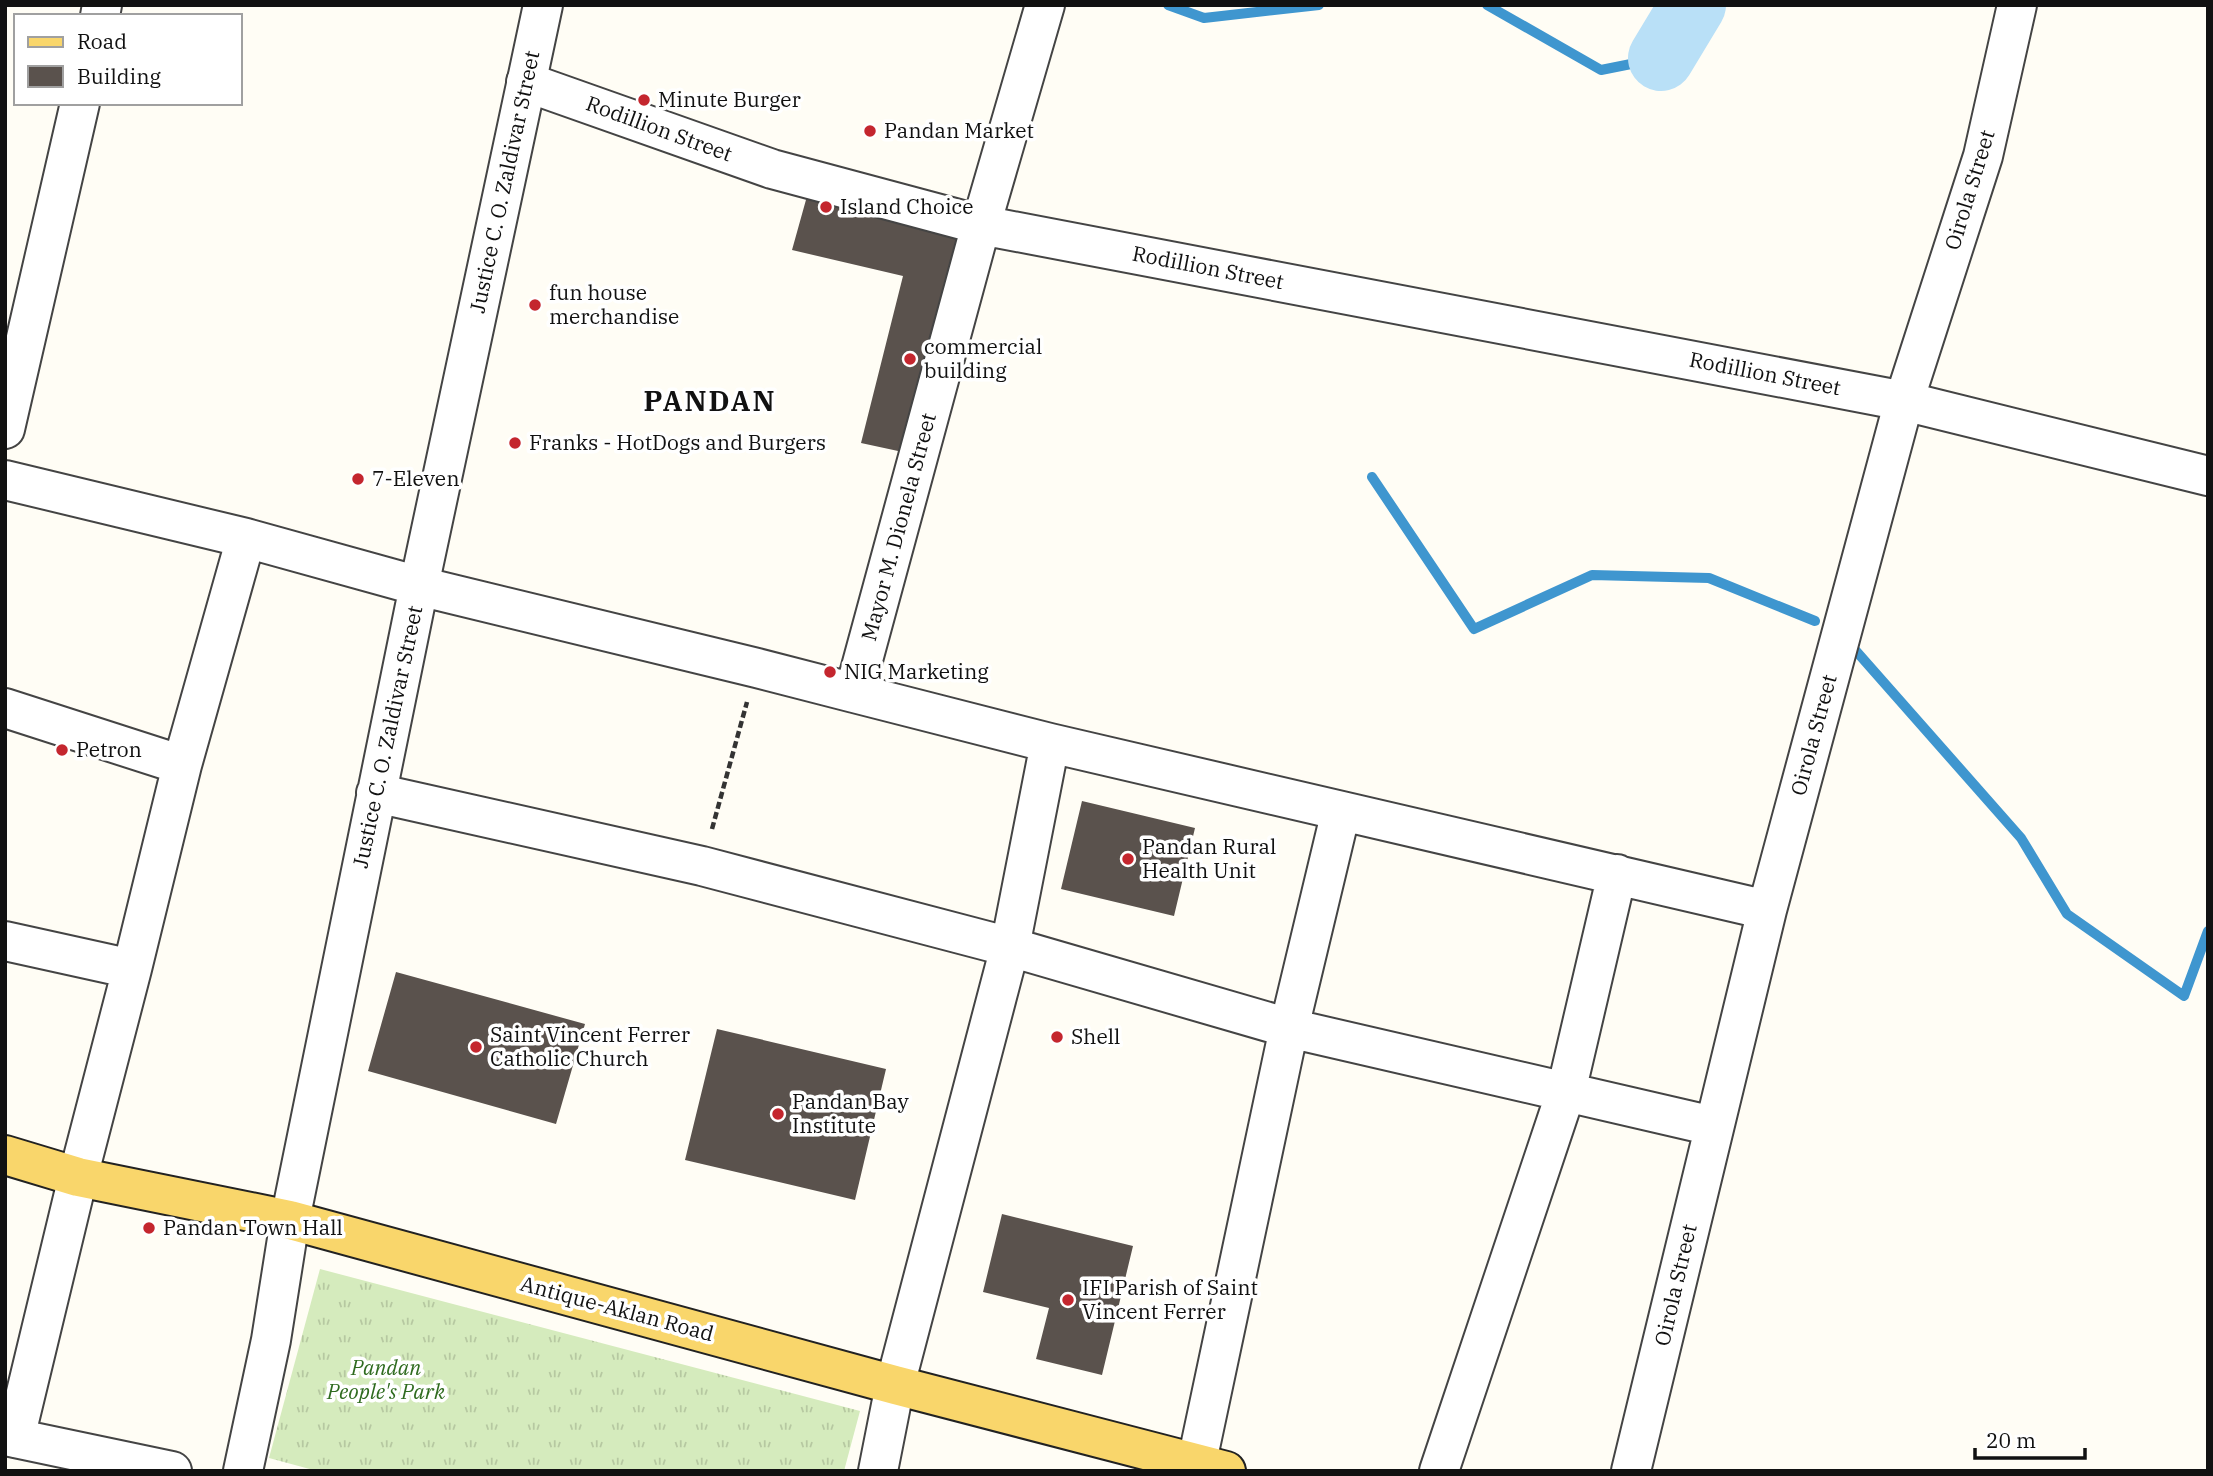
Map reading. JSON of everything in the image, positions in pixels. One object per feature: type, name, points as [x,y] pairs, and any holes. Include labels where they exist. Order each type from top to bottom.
[{"type":"main road","name":"Antique-Aklan Road","points":[[5,1155],[78,1177],[290,1220],[1206,1469]]},
{"type":"street","name":"Justice C. O. Zaldivar Street","points":[[243,1471],[271,1340],[290,1220],[376,793],[543,5]]},
{"type":"street","name":"Mayor M. Dionela Street","points":[[854,693],[981,225],[1045,5]]},
{"type":"street","name":"Oirola Street","points":[[1631,1471],[1767,910],[1904,401],[1983,156],[2017,5]]},
{"type":"street","name":"Rodillion Street","points":[[526,82],[772,169],[981,225],[1904,401],[2208,476]]},
{"type":"street","points":[[5,429],[80,105]]},
{"type":"street","points":[[5,480],[246,538],[419,586],[1050,743],[1767,910]]},
{"type":"street","points":[[172,1471],[10,1437],[132,969],[182,765],[246,538]]},
{"type":"street","points":[[5,708],[182,765]]},
{"type":"street","points":[[878,1471],[895,1385],[1010,947],[1050,743]]},
{"type":"street","points":[[376,793],[702,866],[1010,947],[1289,1028],[1713,1126]]},
{"type":"street","points":[[1206,1469],[1289,1028],[1341,811]]},
{"type":"street","points":[[1439,1471],[1566,1092],[1617,874]]},
{"type":"street","points":[[5,941],[132,969]]},
{"type":"path","points":[[702,866],[757,668]]},
{"type":"green space","name":"Pandan People's Park","points":[[320,1269],[860,1411],[844,1471],[317,1471],[269,1458]]},
{"type":"building","name":"commercial building","points":[[809,189],[957,226],[970,249],[912,454],[861,443],[903,276],[792,250]]},
{"type":"building","name":"Pandan Rural Health Unit","points":[[1082,801],[1195,828],[1174,916],[1061,889]]},
{"type":"building","name":"Saint Vincent Ferrer Catholic Church","points":[[396,972],[585,1024],[556,1124],[368,1071]]},
{"type":"building","points":[[717,1029],[886,1069],[855,1200],[685,1160]]},
{"type":"building","name":"IFI Parish of Saint Vincent Ferrer","points":[[1002,1214],[1133,1246],[1102,1375],[1036,1359],[1049,1308],[983,1292]]},
{"type":"waterway","points":[[1168,5],[1204,18],[1319,5]]},
{"type":"waterway","points":[[1487,5],[1601,70],[1661,58]]},
{"type":"waterway","points":[[1661,58],[1693,5]]},
{"type":"waterway","points":[[1372,477],[1474,629],[1592,575],[1709,578],[1815,621]]},
{"type":"waterway","points":[[1849,643],[2021,838],[2067,914],[2184,996],[2208,931]]},
{"type":"place","name":"Minute Burger","points":[[644,100]]},
{"type":"place","name":"Pandan Market","points":[[870,131]]},
{"type":"place","name":"Island Choice","points":[[826,207]]},
{"type":"place","name":"fun house merchandise","points":[[535,305]]},
{"type":"place","name":"commercial building","points":[[910,359]]},
{"type":"place","name":"Franks - HotDogs and Burgers","points":[[515,443]]},
{"type":"place","name":"7-Eleven","points":[[358,479]]},
{"type":"place","name":"NIG Marketing","points":[[830,672]]},
{"type":"place","name":"Petron","points":[[62,750]]},
{"type":"place","name":"Pandan Rural Health Unit","points":[[1128,859]]},
{"type":"place","name":"Shell","points":[[1057,1037]]},
{"type":"place","name":"Saint Vincent Ferrer Catholic Church","points":[[476,1047]]},
{"type":"place","name":"Pandan Bay Institute","points":[[778,1114]]},
{"type":"place","name":"Pandan Town Hall","points":[[149,1228]]},
{"type":"place","name":"IFI Parish of Saint Vincent Ferrer","points":[[1068,1300]]},
{"type":"district","name":"PANDAN","points":[[710,401]]}]
